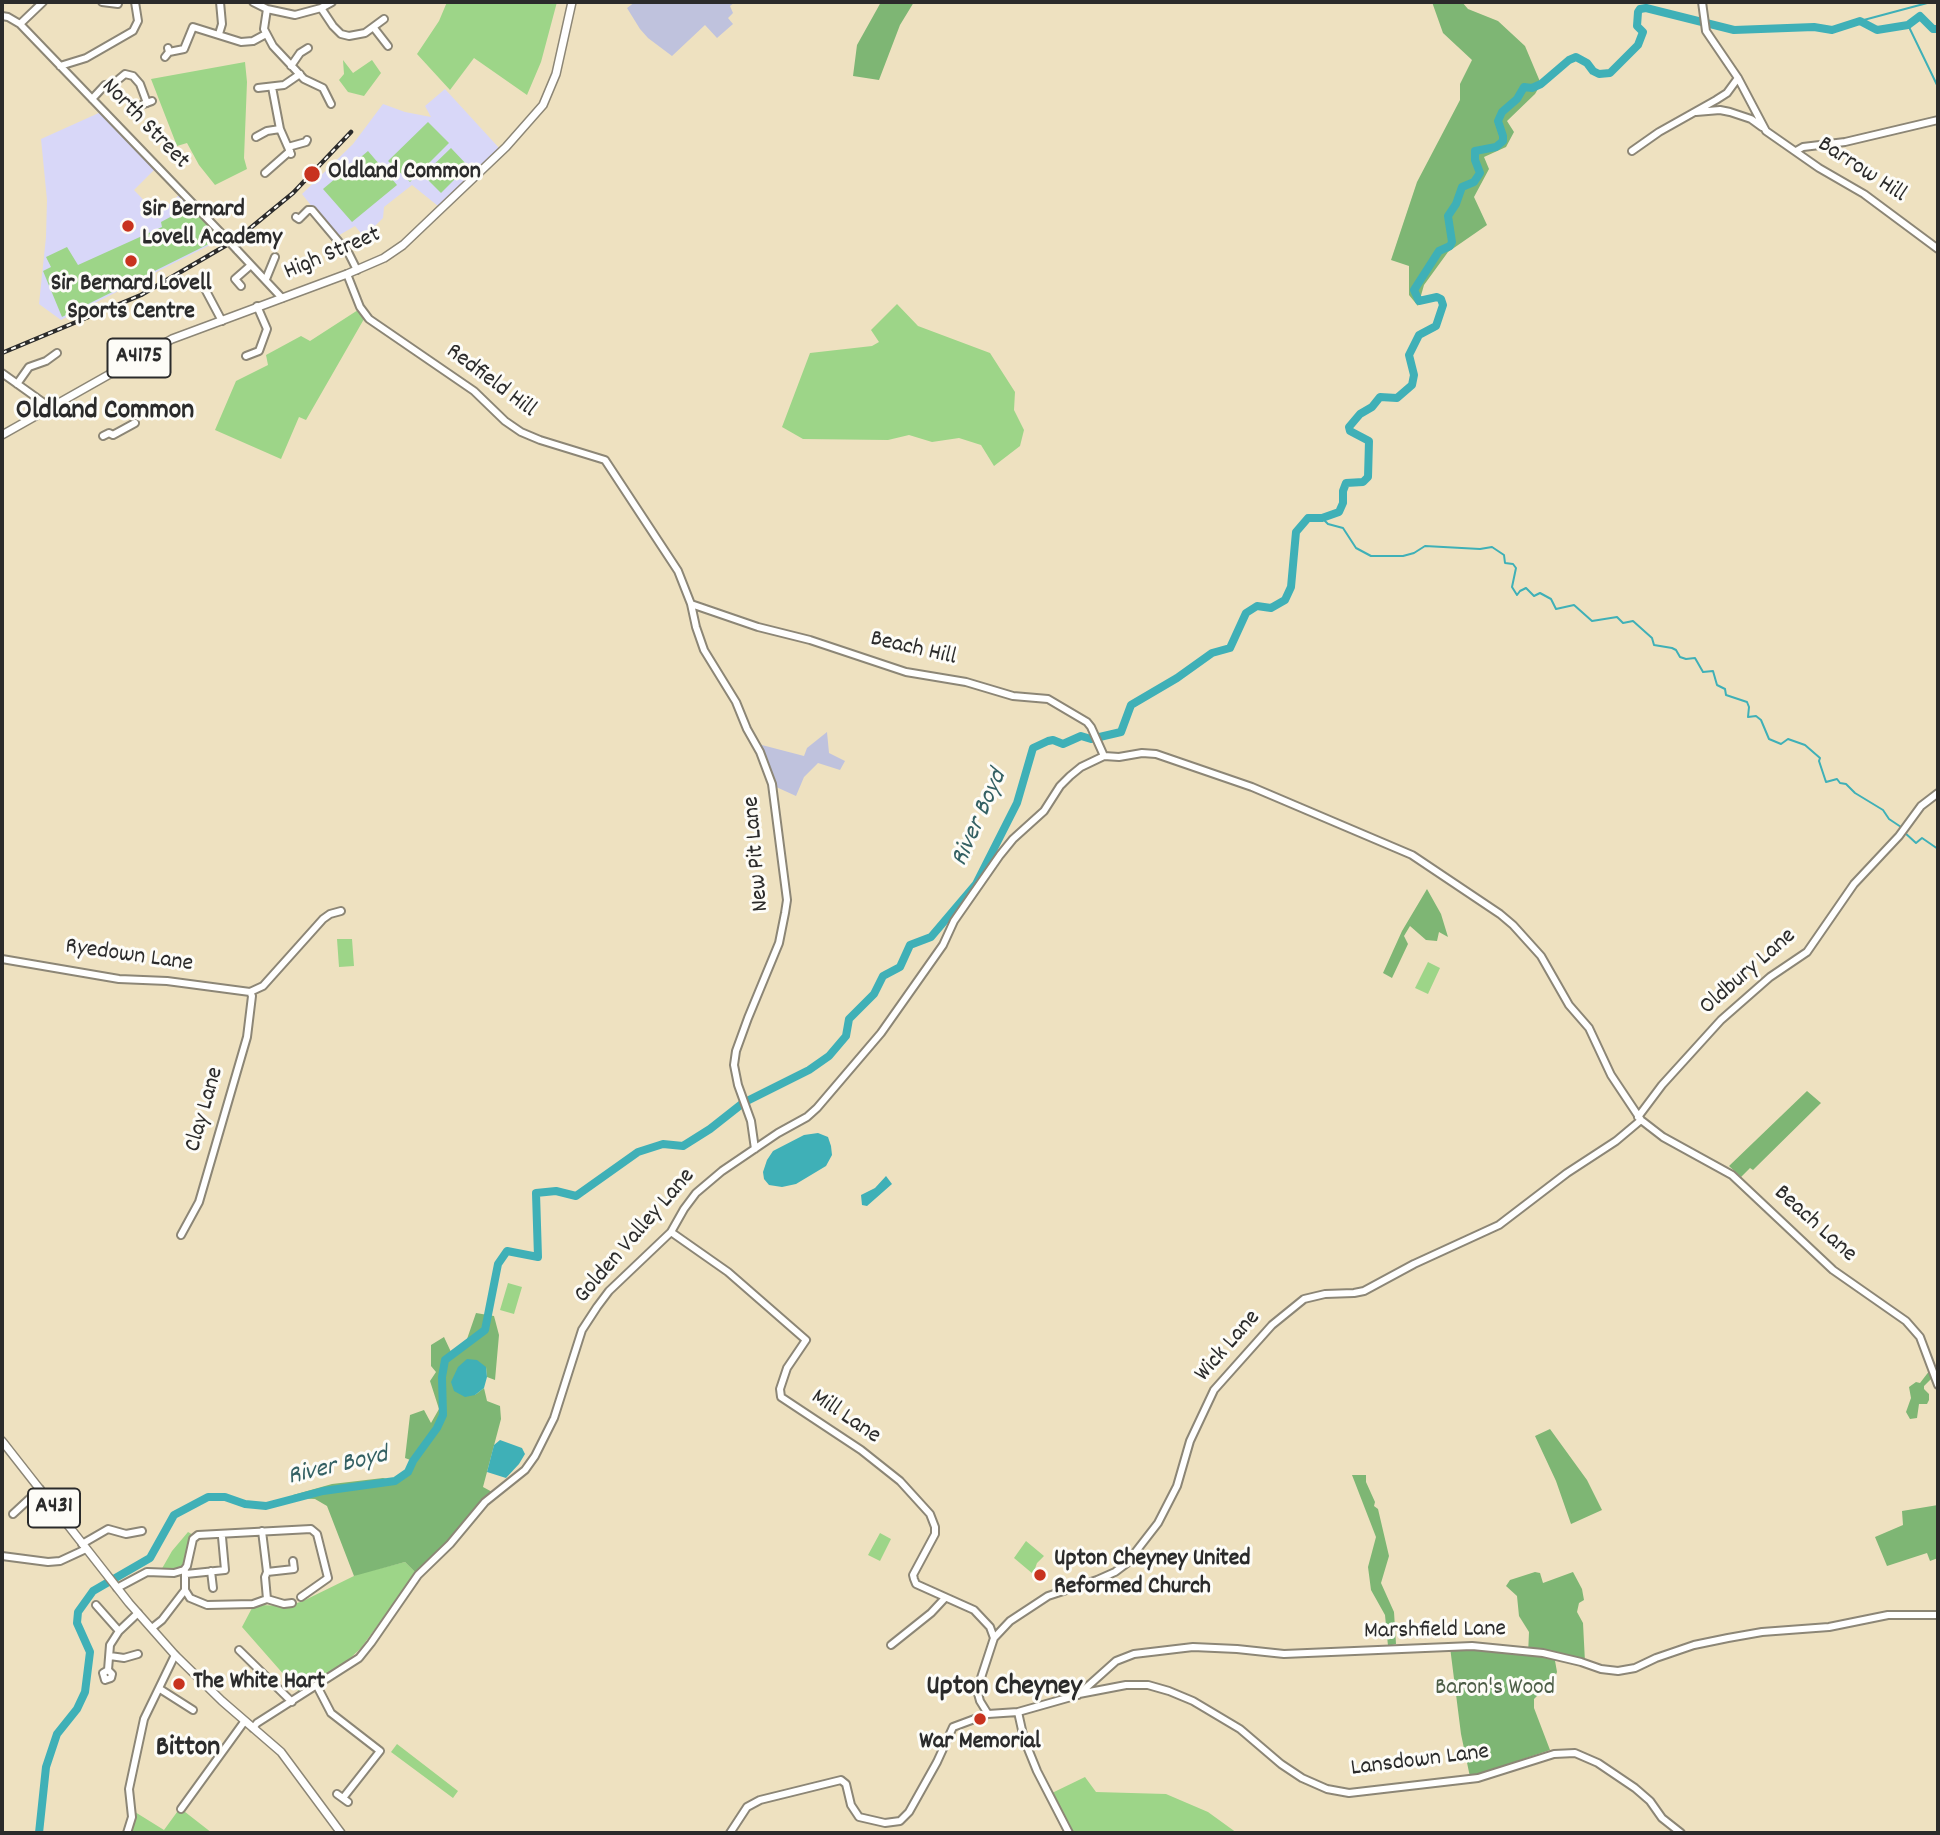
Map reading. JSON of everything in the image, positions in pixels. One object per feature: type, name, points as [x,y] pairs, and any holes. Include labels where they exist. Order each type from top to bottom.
[{"type":"main road","name":"High Street","points":[[2,433],[172,339],[357,270],[403,246],[506,147],[537,113],[549,95],[556,75],[572,2]]},
{"type":"main road","name":"A431","points":[[2,1441],[138,1613],[175,1655],[244,1722],[265,1737],[288,1760],[341,1833]]},
{"type":"street","points":[[20,24],[43,2]]},
{"type":"street","points":[[102,2],[118,4]]},
{"type":"street","points":[[60,66],[86,58],[133,31],[138,21],[135,2]]},
{"type":"street","points":[[219,2],[222,24],[219,34]]},
{"type":"street","points":[[253,2],[268,9],[295,15],[332,2]]},
{"type":"street","points":[[1702,2],[1703,22],[1768,133]]},
{"type":"street","points":[[321,8],[328,21],[341,34],[356,36],[374,28],[384,19]]},
{"type":"street","points":[[268,9],[263,24],[279,55],[310,83],[323,88],[331,104]]},
{"type":"street","name":"North Street","points":[[2,16],[20,24],[282,298]]},
{"type":"street","points":[[168,52],[184,49],[190,24],[241,42],[253,41],[266,34]]},
{"type":"street","points":[[374,28],[388,46]]},
{"type":"street","points":[[291,66],[300,53],[308,48]]},
{"type":"street","points":[[92,99],[105,85],[113,84],[125,74],[133,76],[140,84],[146,103]]},
{"type":"street","points":[[258,88],[284,85],[300,74]]},
{"type":"street","points":[[1632,150],[1727,93],[1738,78]]},
{"type":"street","points":[[323,88],[329,81]]},
{"type":"street","points":[[304,91],[310,83]]},
{"type":"street","points":[[272,87],[281,129],[290,151]]},
{"type":"street","name":"Barrow Hill","points":[[1695,113],[1720,110],[1751,119],[1768,133],[1864,194],[1938,249]]},
{"type":"street","points":[[1796,151],[1802,147],[1846,142],[1938,120]]},
{"type":"street","points":[[256,137],[267,131],[281,129]]},
{"type":"street","points":[[264,174],[307,140]]},
{"type":"street","points":[[296,217],[299,219],[312,210],[349,254],[357,270]]},
{"type":"street","points":[[266,279],[275,257]]},
{"type":"street","points":[[241,286],[235,279],[251,265]]},
{"type":"street","name":"Redfield Hill","points":[[347,274],[360,307],[369,319],[474,391],[505,421],[540,440],[605,460],[673,561],[691,604]]},
{"type":"street","points":[[205,289],[222,321]]},
{"type":"street","points":[[246,356],[259,351],[267,329],[257,306]]},
{"type":"street","points":[[17,384],[32,365],[46,361],[57,353]]},
{"type":"street","points":[[2,373],[51,408]]},
{"type":"street","points":[[103,436],[108,433],[113,435],[135,423]]},
{"type":"street","name":"Beach Hill","points":[[691,604],[906,672],[966,682],[1013,696],[1048,699],[1087,722],[1104,756]]},
{"type":"street","name":"New Pit Lane","points":[[691,604],[704,650],[736,702],[772,784],[787,900],[778,945],[736,1051],[734,1073],[748,1107],[755,1149]]},
{"type":"street","points":[[1104,756],[1119,757],[1142,753],[1179,760],[1289,802],[1422,860],[1500,914],[1533,946],[1569,1005],[1589,1028],[1611,1075],[1639,1119]]},
{"type":"street","name":"Golden Valley Lane","points":[[253,1728],[359,1658],[418,1575],[450,1544],[485,1502],[531,1462],[554,1418],[587,1320],[609,1291],[671,1232],[696,1193],[722,1171],[817,1108],[881,1033],[943,945],[954,921],[1013,839],[1041,815],[1070,776],[1081,767],[1104,756]]},
{"type":"street","name":"Oldbury Lane","points":[[1639,1119],[1662,1085],[1703,1038],[1752,992],[1807,952],[1854,884],[1908,826],[1922,806],[1938,793]]},
{"type":"street","points":[[250,992],[264,986],[323,919],[341,911]]},
{"type":"street","name":"Ryedown Lane","points":[[2,959],[119,979],[167,981],[250,992]]},
{"type":"street","name":"Clay Lane","points":[[181,1235],[199,1202],[247,1037],[252,996],[250,992]]},
{"type":"street","name":"Beach Lane","points":[[1639,1119],[1662,1136],[1732,1175],[1833,1270],[1897,1313],[1913,1327],[1924,1346],[1938,1385]]},
{"type":"street","name":"Wick Lane","points":[[988,1714],[977,1690],[994,1638],[1010,1621],[1048,1596],[1097,1580],[1127,1563],[1158,1523],[1177,1486],[1190,1441],[1214,1390],[1252,1346],[1304,1299],[1325,1294],[1364,1291],[1414,1264],[1499,1225],[1567,1173],[1616,1141],[1639,1119]]},
{"type":"street","name":"Mill Lane","points":[[671,1232],[728,1272],[806,1339],[787,1368],[780,1389],[781,1397],[861,1450],[901,1481],[930,1514],[935,1527],[935,1534],[913,1575],[916,1584],[974,1610],[990,1627],[994,1638]]},
{"type":"street","points":[[13,1514],[40,1489]]},
{"type":"street","points":[[2,1556],[60,1561],[108,1529],[126,1534],[142,1531]]},
{"type":"street","points":[[292,1603],[284,1604],[267,1599],[253,1604],[207,1605],[190,1598],[185,1590],[185,1572],[193,1539],[198,1535],[314,1530],[328,1578]]},
{"type":"street","points":[[262,1531],[267,1599]]},
{"type":"street","points":[[116,1587],[146,1573],[225,1570],[222,1537]]},
{"type":"street","points":[[267,1572],[294,1569],[293,1561]]},
{"type":"street","points":[[211,1571],[214,1588]]},
{"type":"street","points":[[301,1597],[338,1574]]},
{"type":"street","points":[[152,1629],[185,1590]]},
{"type":"street","points":[[891,1645],[931,1613],[945,1598]]},
{"type":"street","points":[[96,1605],[119,1631]]},
{"type":"street","points":[[108,1671],[110,1645],[119,1631],[138,1613]]},
{"type":"street","name":"Marshfield Lane","points":[[885,1823],[900,1821],[907,1816],[953,1727],[963,1721],[988,1714],[1018,1712],[1077,1695],[1116,1661],[1134,1654],[1164,1649],[1237,1648],[1284,1654],[1472,1646],[1543,1653],[1618,1671],[1635,1668],[1694,1645],[1762,1632],[1829,1627],[1888,1615],[1938,1615]]},
{"type":"street","points":[[239,1650],[292,1702]]},
{"type":"street","points":[[110,1656],[124,1658],[138,1654]]},
{"type":"street","points":[[127,1833],[132,1817],[129,1789],[144,1719],[175,1655]]},
{"type":"street","name":"Lansdown Lane","points":[[1077,1695],[1126,1685],[1148,1685],[1169,1691],[1192,1700],[1240,1729],[1281,1764],[1303,1778],[1327,1789],[1349,1793],[1478,1778],[1545,1756],[1565,1751],[1576,1753],[1610,1769],[1635,1788],[1650,1801],[1662,1818],[1681,1833]]},
{"type":"street","points":[[317,1686],[331,1713],[380,1751],[343,1798]]},
{"type":"street","points":[[160,1689],[193,1710]]},
{"type":"street","points":[[1018,1712],[1024,1739],[1037,1771],[1069,1833]]},
{"type":"street","points":[[181,1810],[244,1722]]},
{"type":"street","points":[[730,1833],[747,1807],[760,1800],[841,1780],[846,1784],[851,1805],[859,1817],[885,1823],[886,1833]]},
{"type":"shaded area","points":[[635,2],[735,2],[730,6],[733,13],[728,18],[733,24],[717,38],[705,25],[672,56],[640,29],[627,8]]},
{"type":"shaded area","points":[[445,89],[500,149],[438,206],[412,185],[384,207],[383,218],[364,237],[355,226],[336,237],[302,194],[353,144],[383,104],[431,117],[425,106]]},
{"type":"shaded area","name":"Sir Bernard Lovell Academy","points":[[101,112],[155,169],[134,190],[158,215],[180,194],[222,239],[61,320],[39,304],[47,200],[41,139]]},
{"type":"shaded area","points":[[827,732],[829,753],[845,761],[840,770],[818,763],[804,777],[796,796],[774,786],[758,744],[804,756],[807,748]]},
{"type":"green space","points":[[447,2],[557,2],[541,62],[527,95],[474,58],[450,90],[417,54],[439,21]]},
{"type":"green space","points":[[881,2],[914,2],[900,25],[879,80],[853,76],[857,45]]},
{"type":"green space","points":[[1432,2],[1462,2],[1468,9],[1498,21],[1525,46],[1541,84],[1535,94],[1507,121],[1514,132],[1506,147],[1484,157],[1489,169],[1474,197],[1487,225],[1448,252],[1424,285],[1418,306],[1409,295],[1409,266],[1391,260],[1417,182],[1460,100],[1460,84],[1472,60],[1443,33]]},
{"type":"green space","points":[[343,60],[353,73],[372,60],[381,73],[364,96],[348,92],[339,80],[344,74]]},
{"type":"green space","points":[[245,62],[247,82],[244,158],[247,169],[215,185],[199,165],[187,143],[177,146],[151,79]]},
{"type":"green space","points":[[428,122],[449,143],[410,182],[388,161]]},
{"type":"green space","points":[[451,148],[468,166],[441,193],[423,175]]},
{"type":"green space","points":[[368,151],[397,185],[352,222],[323,189]]},
{"type":"green space","name":"Sir Bernard Lovell Sports Centre","points":[[191,206],[221,238],[62,317],[43,271],[51,267],[46,257],[67,247],[78,265],[162,227],[161,222]]},
{"type":"green space","points":[[897,304],[918,326],[990,353],[1015,392],[1014,410],[1024,430],[1020,446],[994,466],[981,445],[959,438],[932,442],[909,435],[888,440],[803,439],[782,427],[810,353],[872,346],[879,342],[871,330]]},
{"type":"green space","points":[[358,310],[364,319],[306,420],[299,417],[281,459],[215,430],[236,381],[268,365],[266,355],[301,336],[310,341]]},
{"type":"green space","points":[[1427,889],[1441,914],[1448,937],[1439,932],[1437,941],[1426,940],[1410,926],[1404,936],[1408,944],[1392,978],[1383,973],[1402,931]]},
{"type":"green space","points":[[337,939],[352,939],[354,966],[339,967]]},
{"type":"green space","points":[[1428,962],[1440,968],[1428,994],[1415,988]]},
{"type":"green space","points":[[1807,1091],[1821,1103],[1753,1170],[1750,1168],[1741,1177],[1729,1166]]},
{"type":"green space","points":[[508,1283],[522,1287],[514,1314],[500,1310]]},
{"type":"green space","points":[[476,1313],[494,1316],[499,1335],[495,1380],[487,1377],[486,1367],[475,1395],[484,1388],[487,1401],[500,1406],[501,1419],[483,1487],[494,1493],[416,1573],[405,1562],[354,1576],[327,1506],[315,1499],[294,1498],[293,1495],[332,1484],[383,1478],[395,1481],[408,1472],[413,1461],[405,1458],[410,1415],[424,1410],[431,1423],[439,1409],[430,1381],[436,1372],[431,1366],[431,1345],[444,1337],[451,1352],[467,1339]]},
{"type":"green space","points":[[1930,1370],[1933,1377],[1924,1386],[1929,1400],[1927,1404],[1919,1404],[1917,1418],[1910,1419],[1906,1412],[1911,1398],[1909,1387],[1916,1382],[1920,1383]]},
{"type":"green space","points":[[1550,1429],[1587,1480],[1602,1510],[1571,1524],[1556,1481],[1535,1436]]},
{"type":"green space","points":[[1352,1475],[1366,1475],[1374,1506],[1378,1509],[1389,1556],[1381,1583],[1394,1612],[1396,1644],[1388,1646],[1385,1615],[1371,1590],[1368,1567],[1376,1537]]},
{"type":"green space","points":[[1938,1505],[1938,1558],[1930,1561],[1927,1553],[1887,1566],[1875,1537],[1903,1525],[1902,1511]]},
{"type":"green space","points":[[188,1532],[195,1536],[188,1571],[160,1572],[172,1551]]},
{"type":"green space","points":[[880,1533],[891,1539],[880,1561],[868,1555]]},
{"type":"green space","points":[[1026,1541],[1044,1556],[1037,1563],[1033,1574],[1014,1558]]},
{"type":"green space","points":[[405,1562],[416,1573],[361,1648],[341,1667],[300,1693],[242,1627],[252,1608],[259,1605],[288,1606],[358,1574]]},
{"type":"green space","name":"Baron's Wood","points":[[1535,1572],[1540,1573],[1543,1583],[1573,1572],[1582,1589],[1584,1600],[1579,1603],[1577,1612],[1583,1623],[1585,1662],[1554,1655],[1557,1672],[1549,1693],[1538,1695],[1534,1699],[1534,1708],[1550,1750],[1470,1777],[1461,1734],[1450,1647],[1528,1655],[1529,1632],[1519,1616],[1517,1596],[1506,1586],[1510,1580]]},
{"type":"green space","points":[[397,1744],[458,1791],[453,1798],[391,1752]]},
{"type":"green space","points":[[1085,1777],[1096,1792],[1166,1794],[1208,1812],[1237,1833],[1069,1833],[1052,1793]]},
{"type":"green space","points":[[180,1808],[212,1833],[129,1833],[135,1812],[164,1830]]},
{"type":"water","points":[[818,1133],[828,1137],[831,1146],[832,1155],[826,1166],[796,1184],[782,1187],[769,1185],[763,1172],[773,1151],[804,1135]]},
{"type":"water","points":[[886,1176],[892,1184],[867,1206],[862,1205],[861,1195],[875,1188]]},
{"type":"water","points":[[467,1359],[477,1360],[486,1367],[487,1377],[484,1388],[475,1395],[465,1397],[454,1391],[451,1382],[458,1367]]},
{"type":"water","points":[[500,1440],[522,1448],[525,1454],[506,1478],[487,1472],[494,1445]]},
{"type":"waterway","points":[[1860,21],[1931,2]]},
{"type":"waterway","name":"River Boyd","points":[[39,1833],[46,1767],[57,1734],[77,1709],[85,1692],[90,1652],[77,1623],[78,1612],[93,1591],[150,1558],[174,1515],[208,1497],[225,1497],[245,1504],[266,1506],[323,1491],[395,1481],[408,1472],[443,1415],[442,1377],[445,1360],[485,1330],[498,1264],[507,1251],[538,1257],[536,1193],[556,1191],[576,1196],[638,1152],[663,1144],[683,1146],[743,1103],[809,1070],[829,1056],[846,1036],[849,1019],[874,994],[883,976],[900,967],[910,945],[931,937],[976,884],[1017,803],[1033,748],[1053,740],[1063,744],[1081,736],[1091,739],[1121,732],[1131,705],[1177,678],[1212,653],[1230,648],[1246,613],[1257,606],[1271,608],[1285,600],[1291,587],[1296,532],[1308,518],[1322,518],[1339,512],[1346,483],[1363,482],[1368,477],[1369,441],[1350,431],[1349,427],[1380,397],[1397,398],[1412,385],[1414,375],[1409,355],[1419,335],[1436,326],[1443,305],[1437,297],[1419,301],[1414,290],[1439,251],[1450,246],[1452,242],[1448,216],[1462,187],[1474,182],[1480,173],[1475,151],[1496,147],[1503,141],[1498,121],[1502,112],[1517,99],[1524,87],[1532,88],[1541,84],[1576,57],[1599,74],[1610,73],[1638,45],[1643,32],[1637,26],[1638,12],[1646,8],[1734,30],[1814,27],[1832,30],[1860,21],[1877,30],[1908,25],[1920,16],[1933,29],[1938,29]]},
{"type":"waterway","points":[[1908,25],[1938,87]]},
{"type":"waterway","points":[[1322,518],[1328,524],[1343,528],[1356,548],[1371,556],[1403,556],[1425,546],[1480,549],[1492,547],[1504,555],[1505,563],[1513,564],[1516,568],[1512,587],[1517,595],[1526,588],[1534,596],[1540,593],[1551,599],[1556,609],[1574,605],[1592,621],[1617,617],[1623,623],[1633,621],[1652,638],[1654,645],[1672,648],[1680,657],[1686,659],[1695,658],[1703,672],[1713,671],[1717,685],[1725,689],[1726,695],[1747,702],[1748,717],[1756,716],[1761,720],[1769,739],[1781,744],[1788,739],[1805,745],[1820,758],[1826,782],[1837,779],[1846,784],[1855,793],[1883,810],[1889,819],[1901,827]]},
{"type":"waterway","points":[[1904,832],[1916,843],[1922,838],[1938,849]]},
{"type":"railway","points":[[2,353],[141,295],[237,239],[293,193],[351,132]]},
{"type":"place","name":"Oldland Common","points":[[312,174]]},
{"type":"place","name":"Sir Bernard Lovell Academy","points":[[128,226]]},
{"type":"place","name":"Sir Bernard Lovell Sports Centre","points":[[131,261]]},
{"type":"place","name":"Upton Cheyney United Reformed Church","points":[[1040,1575]]},
{"type":"place","name":"The White Hart","points":[[179,1684]]},
{"type":"place","name":"War Memorial","points":[[980,1719]]},
{"type":"district","name":"Oldland Common","points":[[105,413]]},
{"type":"district","name":"Upton Cheyney","points":[[1004,1689]]},
{"type":"district","name":"Bitton","points":[[188,1750]]}]
